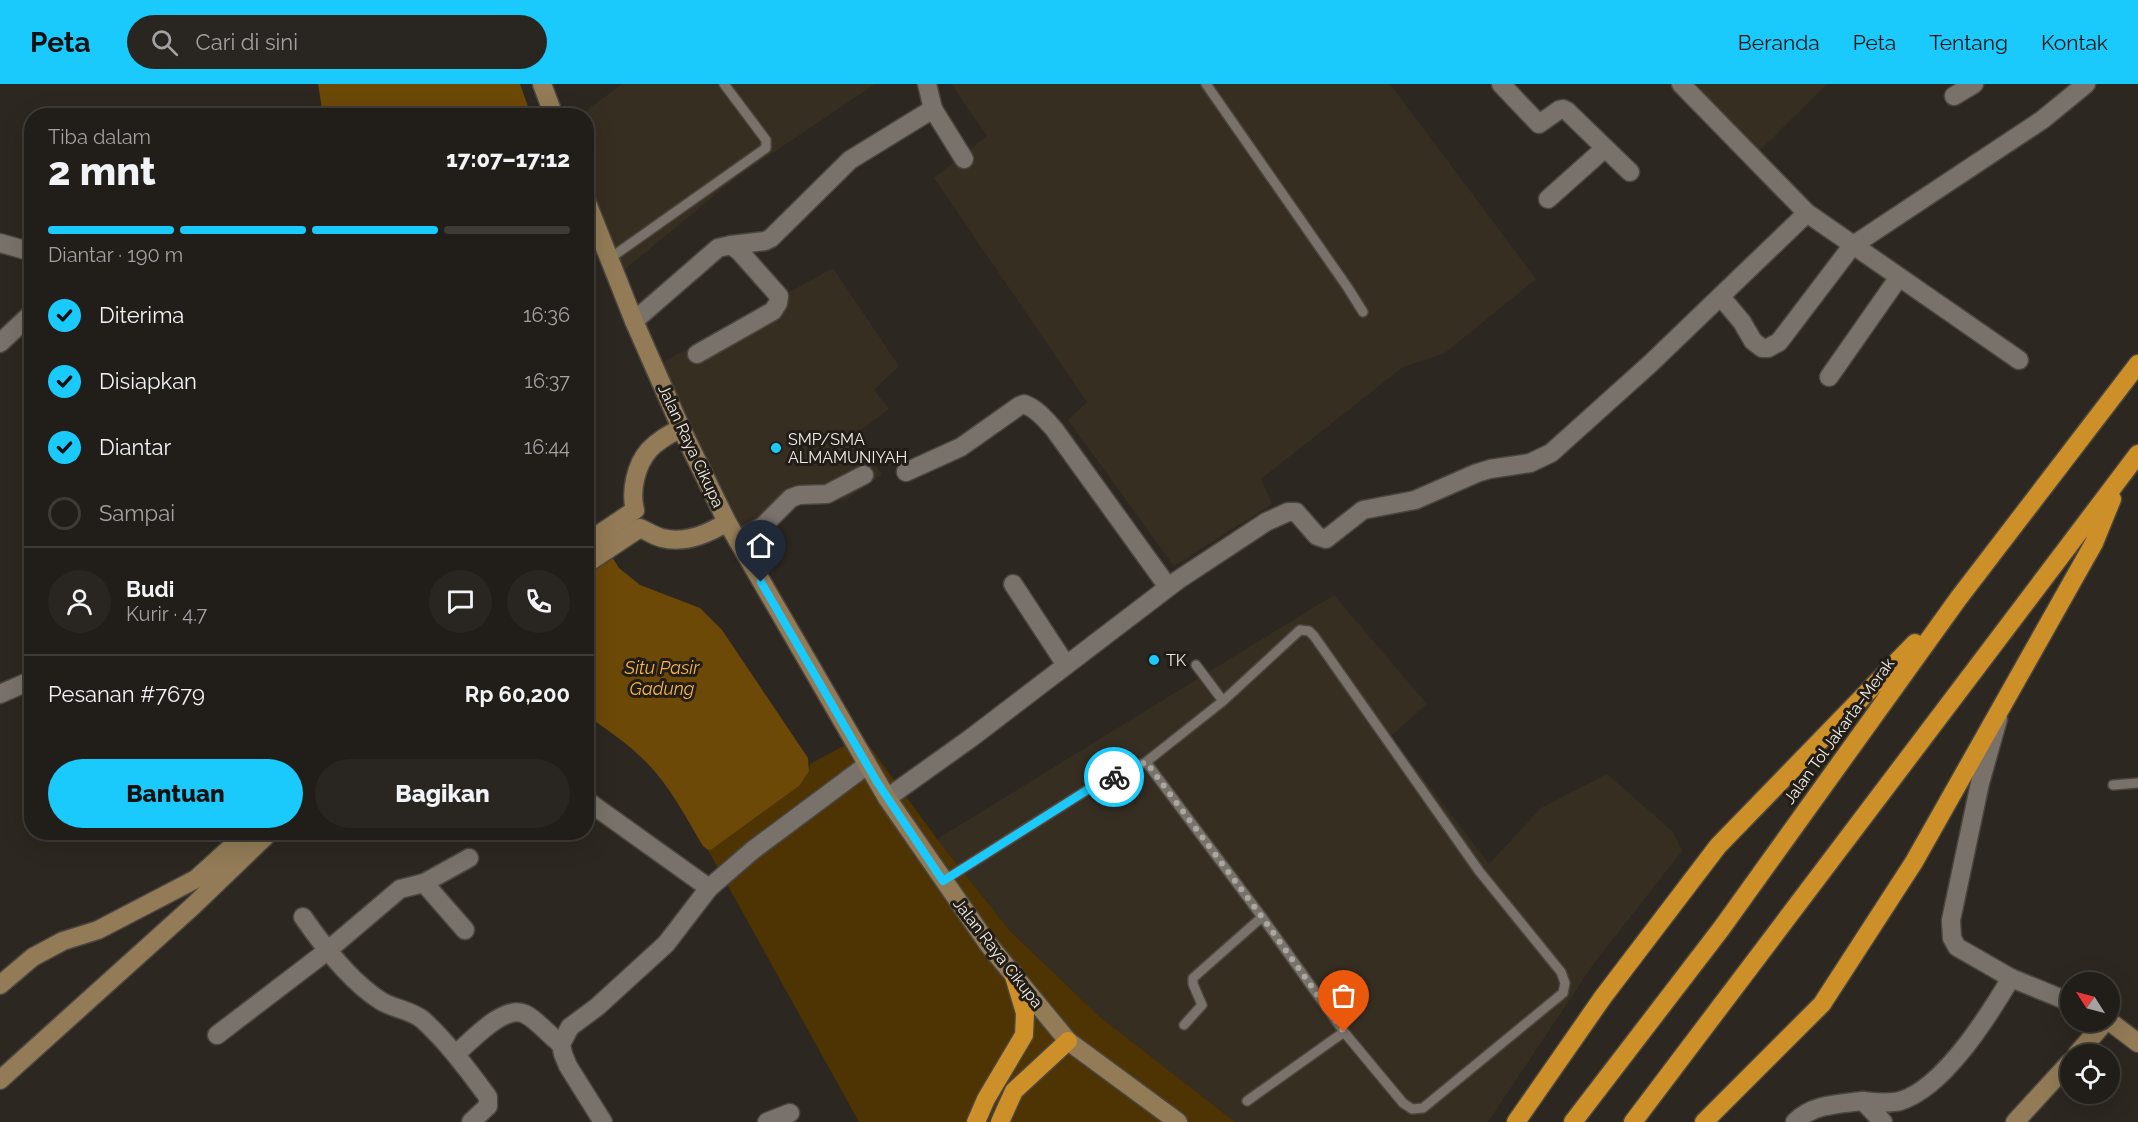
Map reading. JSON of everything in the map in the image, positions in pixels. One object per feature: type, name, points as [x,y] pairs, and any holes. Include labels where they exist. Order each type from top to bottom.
[{"type":"highway","name":"Jalan Tol Jakarta–Merak","points":[[1573,1122],[1720,929],[1958,599],[2138,364]]},
{"type":"highway","points":[[1633,1122],[2138,454]]},
{"type":"highway","points":[[1704,1122],[1822,1004],[1914,862],[2094,543],[2124,473]]},
{"type":"highway","points":[[1516,1122],[1603,997],[1718,846],[1958,599]]},
{"type":"highway","points":[[976,1122],[986,1099],[1024,1035],[1025,1013],[1013,973]]},
{"type":"highway","points":[[1000,1122],[1014,1091],[1068,1041]]},
{"type":"main road","points":[[542,84],[551,108]]},
{"type":"main road","name":"Jalan Raya Cikupa","points":[[594,221],[634,321],[681,428],[727,522],[887,798],[988,944],[1068,1041],[1179,1122]]},
{"type":"main road","points":[[681,428],[663,438],[648,451],[637,473],[633,498],[637,519],[661,538],[676,540],[710,532],[727,522]]},
{"type":"main road","points":[[594,539],[637,519]]},
{"type":"main road","points":[[594,557],[637,519]]},
{"type":"main road","points":[[0,985],[33,957],[63,941],[98,930],[196,879],[239,840]]},
{"type":"main road","points":[[0,1080],[193,906],[262,840]]},
{"type":"main road","points":[[2120,1029],[2138,1043]]},
{"type":"main road","points":[[2085,1044],[2096,1032]]},
{"type":"main road","points":[[2015,1122],[2060,1073]]},
{"type":"street","points":[[927,84],[933,109],[964,159]]},
{"type":"street","points":[[1501,84],[1539,124],[1563,109],[1630,172]]},
{"type":"street","points":[[1681,84],[1807,213],[2019,360]]},
{"type":"street","points":[[1954,96],[1974,84]]},
{"type":"street","points":[[1721,297],[1742,322],[1753,341],[1762,348],[1768,348],[1779,342],[1852,246],[2042,120],[2086,84]]},
{"type":"street","points":[[634,321],[718,248],[765,241],[771,238],[850,160],[933,109]]},
{"type":"street","points":[[1548,199],[1604,148]]},
{"type":"street","points":[[887,798],[971,738],[1168,587],[1258,527],[1288,512],[1296,512],[1317,536],[1326,539],[1363,510],[1416,500],[1478,473],[1530,463],[1551,453],[1650,364],[1807,213]]},
{"type":"street","points":[[0,243],[24,250]]},
{"type":"street","points":[[697,354],[773,311],[778,303],[779,296],[731,245]]},
{"type":"street","points":[[1829,377],[1899,278]]},
{"type":"street","points":[[0,343],[24,320]]},
{"type":"street","points":[[906,472],[961,447],[1019,406],[1029,405],[1041,414],[1054,429],[1168,587]]},
{"type":"street","points":[[738,541],[763,526],[791,498],[799,495],[827,494],[864,475]]},
{"type":"street","points":[[1013,584],[1065,665]]},
{"type":"street","points":[[0,694],[24,684]]},
{"type":"street","points":[[1999,711],[1980,783],[1951,920],[1952,938],[1957,947],[2011,978],[2060,998]]},
{"type":"street","points":[[561,1044],[570,1027],[605,1000],[666,944],[709,888],[753,850],[867,765]]},
{"type":"street","points":[[594,806],[709,888]]},
{"type":"street","points":[[217,1035],[327,951],[400,889],[424,883],[470,858]]},
{"type":"street","points":[[424,883],[465,930]]},
{"type":"street","points":[[303,917],[327,951],[380,1000],[421,1018],[456,1054],[488,1097],[488,1106],[471,1122]]},
{"type":"street","points":[[1795,1122],[1801,1116],[1824,1106],[1863,1101],[1900,1101],[1927,1085],[1967,1046],[1986,1021],[2011,978]]},
{"type":"street","points":[[456,1054],[506,1014],[516,1011],[527,1015],[561,1044],[568,1066],[603,1122]]},
{"type":"street","points":[[1863,1101],[1883,1122]]},
{"type":"street","points":[[767,1122],[790,1113]]},
{"type":"lane","points":[[609,259],[766,148],[766,140],[724,84]]},
{"type":"lane","points":[[1206,84],[1363,312]]},
{"type":"lane","points":[[943,881],[1092,787],[1146,762],[1223,701],[1300,630],[1309,631],[1479,871],[1561,972],[1566,983],[1563,993],[1423,1108],[1412,1108],[1403,1103],[1344,1032],[1262,917],[1146,762]]},
{"type":"lane","points":[[1196,665],[1223,701]]},
{"type":"lane","points":[[2113,785],[2138,783]]},
{"type":"lane","points":[[1184,1024],[1202,1005],[1193,984],[1194,976],[1262,917]]},
{"type":"lane","points":[[1246,1101],[1344,1032]]},
{"type":"shaded area","points":[[622,84],[875,84],[737,177],[619,274],[594,197],[594,108],[590,108]]},
{"type":"shaded area","points":[[951,84],[1390,84],[1536,279],[1445,353],[1403,367],[1261,479],[1272,504],[1174,566],[1068,420],[1087,402],[934,178],[987,136]]},
{"type":"shaded area","points":[[1672,84],[1827,84],[1749,161]]},
{"type":"shaded area","points":[[833,268],[899,366],[874,390],[889,409],[852,437],[882,474],[843,502],[831,485],[744,542],[658,365]]},
{"type":"shaded area","points":[[1334,595],[1427,704],[1391,736],[1489,864],[1541,808],[1607,774],[1672,831],[1682,851],[1592,966],[1488,1122],[1235,1122],[1100,1017],[1011,932],[937,839]]},
{"type":"shaded area","points":[[862,736],[937,839],[1011,932],[1100,1017],[1235,1122],[859,1122],[708,850],[809,771],[810,764]]},
{"type":"water","points":[[318,84],[520,84],[529,108],[322,108]]},
{"type":"water","name":"Situ Pasir Gadung","points":[[594,529],[619,568],[640,585],[700,608],[722,630],[808,758],[809,771],[799,786],[708,850],[703,846],[660,778],[629,746],[594,720]]},
{"type":"way so far","points":[[1114,777],[1146,762],[1262,917],[1344,1032]]},
{"type":"place","name":"SMP/SMA ALMAMUNIYAH","points":[[776,448]]},
{"type":"place","name":"TK","points":[[1154,660]]},
{"type":"route","points":[[761,582],[877,782],[943,881],[1092,787],[1114,777]]}]
